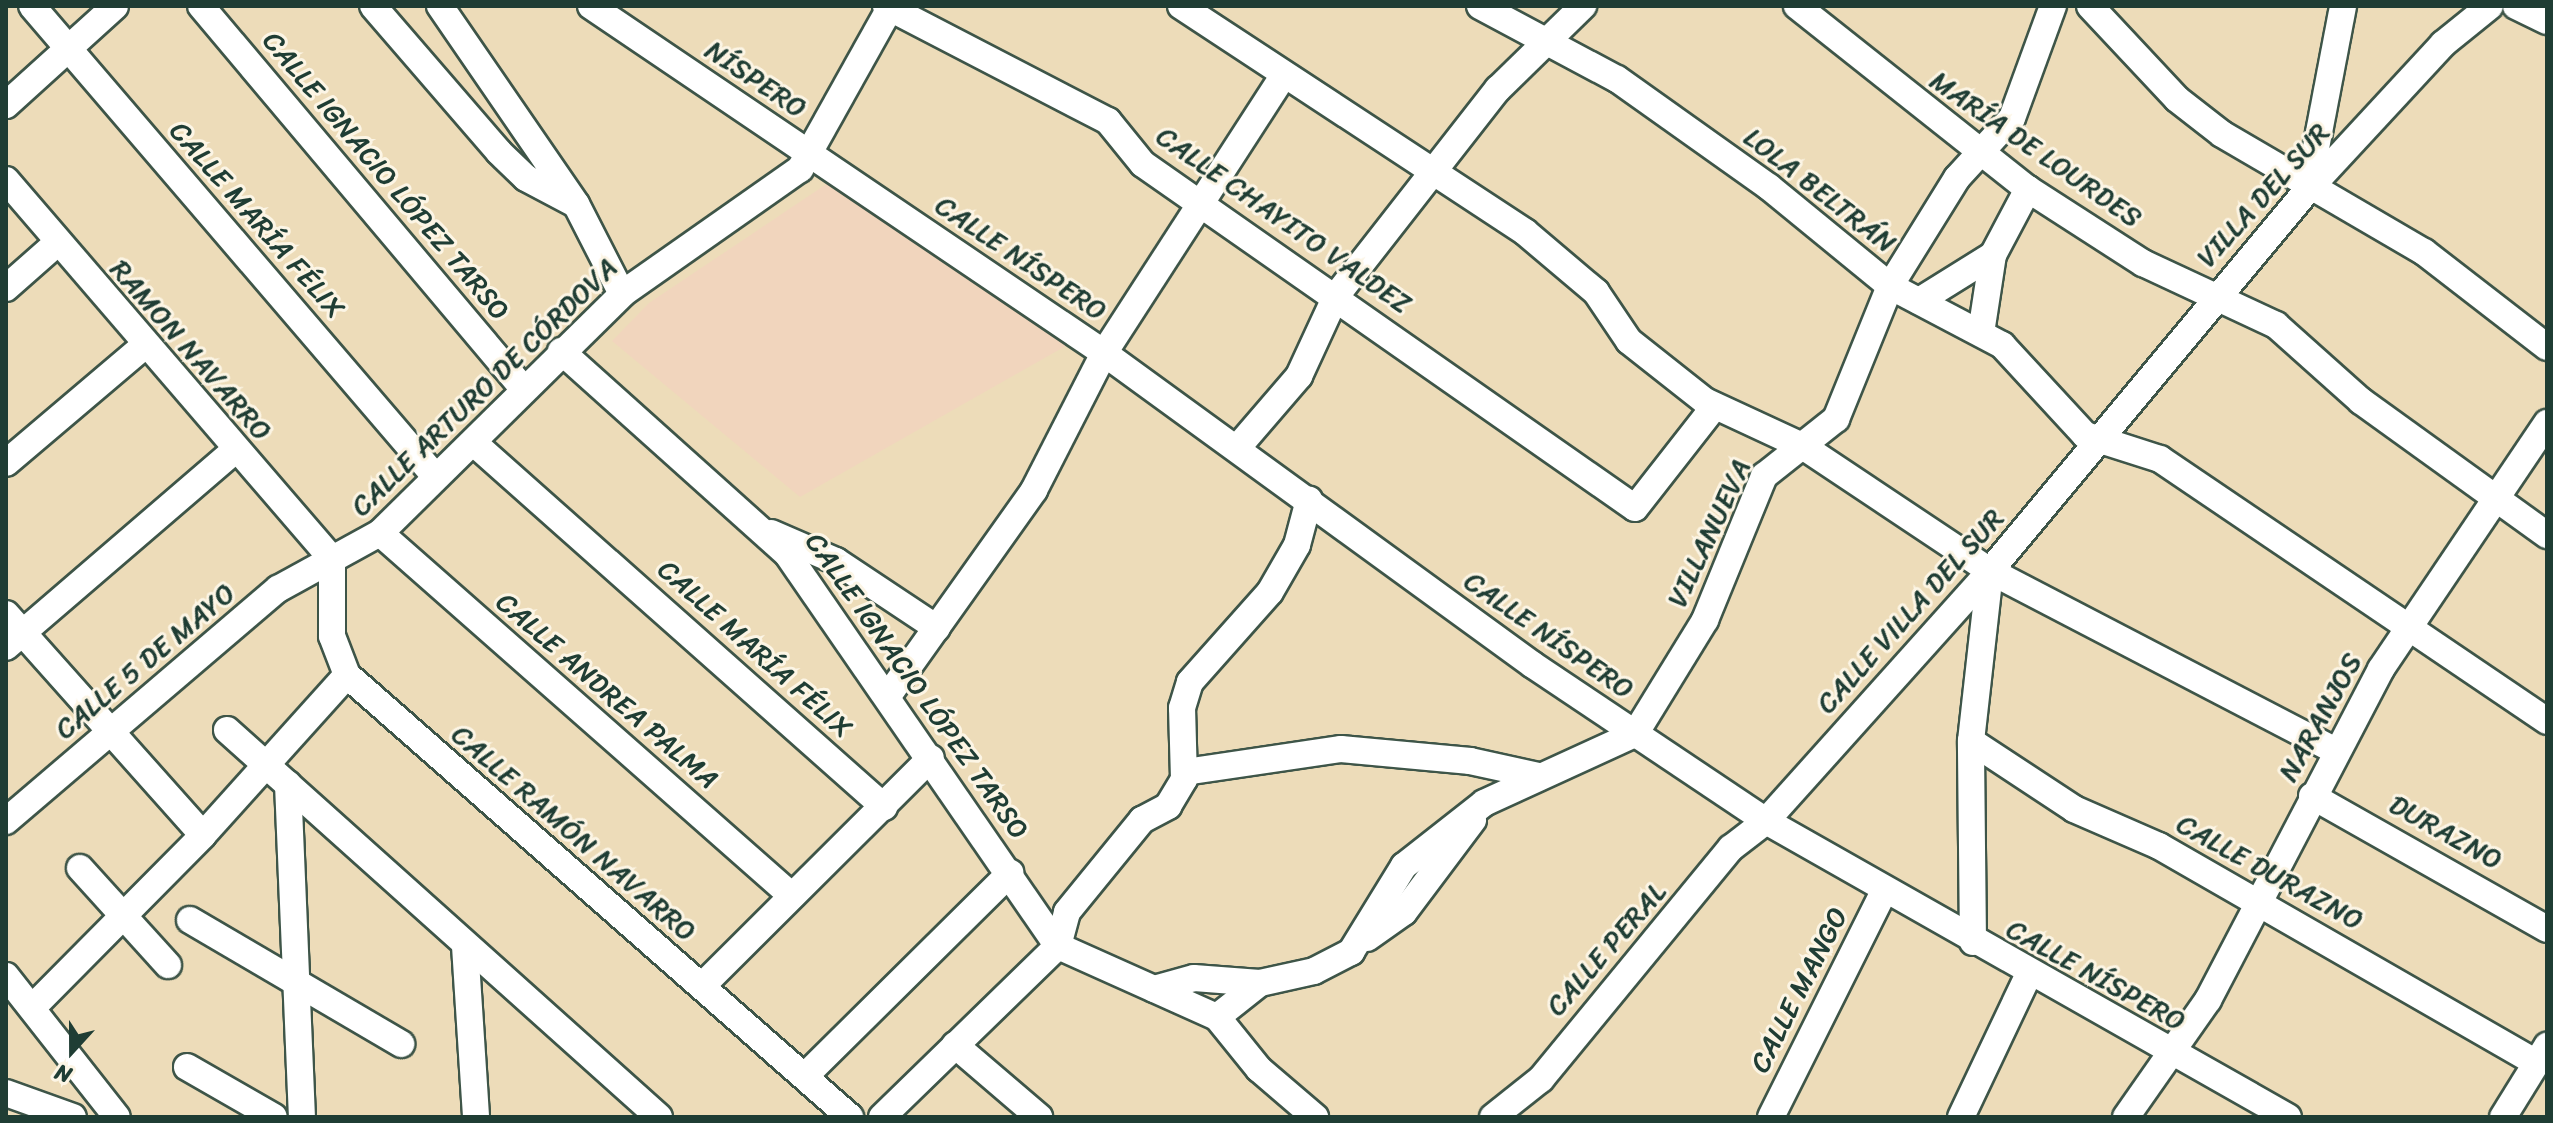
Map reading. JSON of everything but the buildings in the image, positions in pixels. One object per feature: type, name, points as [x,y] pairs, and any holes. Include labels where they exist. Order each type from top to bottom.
[{"type":"street","name":"CALLE MARÍA FÉLIX","points":[[32,6],[434,475]]},
{"type":"street","points":[[6,105],[115,6]]},
{"type":"street","name":"CALLE IGNACIO LÓPEZ TARSO","points":[[201,6],[523,388]]},
{"type":"street","points":[[373,6],[499,152],[526,178],[576,204]]},
{"type":"street","points":[[440,6],[576,204],[622,294]]},
{"type":"street","name":"NÍSPERO","points":[[591,6],[807,152]]},
{"type":"street","points":[[1181,6],[1571,268],[1629,341],[1714,407],[1804,447],[1990,571],[2337,752]]},
{"type":"street","name":"LOLA BELTRÁN","points":[[1480,6],[1547,39],[1671,116],[1890,286],[1981,333],[2022,364],[2059,412],[2102,443]]},
{"type":"street","points":[[1238,447],[1299,376],[1336,296],[1432,173],[1547,39],[1583,6]]},
{"type":"street","name":"MARÍA DE LOURDES","points":[[1797,6],[1902,95],[1983,150],[2028,189],[2143,263],[2276,325],[2342,386],[2547,535]]},
{"type":"street","name":"VILLANUEVA","points":[[1635,734],[1705,620],[1764,476],[1836,419],[1849,394],[1890,286],[1983,150],[2012,118],[2053,6]]},
{"type":"street","points":[[2090,6],[2177,99],[2308,190],[2424,252],[2547,347]]},
{"type":"street","points":[[2308,190],[2343,6]]},
{"type":"street","name":"VILLA DEL SUR","points":[[2102,443],[2215,296],[2308,190],[2443,44],[2490,6]]},
{"type":"street","points":[[2516,6],[2547,21]]},
{"type":"street","name":"CALLE ARTURO DE CÓRDOVA","points":[[332,559],[380,533],[434,475],[475,444],[523,388],[622,294],[800,169],[889,7]]},
{"type":"street","name":"CALLE CHAYITO VALDEZ","points":[[889,7],[1108,121],[1143,164],[1336,296],[1635,508],[1714,407]]},
{"type":"street","points":[[890,693],[1067,437],[1104,353],[1283,76]]},
{"type":"street","name":"CALLE NÍSPERO","points":[[807,152],[1104,353],[1635,734],[1766,821],[2029,974],[2288,1117]]},
{"type":"street","name":"RAMON NAVARRO","points":[[6,180],[235,450],[332,559]]},
{"type":"street","points":[[1981,333],[1993,255],[2028,189]]},
{"type":"street","points":[[6,288],[57,243]]},
{"type":"street","points":[[1919,301],[1993,255]]},
{"type":"street","points":[[6,463],[145,345]]},
{"type":"street","name":"CALLE IGNACIO LÓPEZ TARSO","points":[[561,351],[767,532],[890,693],[1058,946]]},
{"type":"street","name":"NARANJOS","points":[[2126,1117],[2167,1052],[2208,1000],[2381,669],[2413,628],[2547,423]]},
{"type":"street","points":[[2102,443],[2160,459],[2547,721]]},
{"type":"street","name":"CALLE VILLA DEL SUR","points":[[1766,821],[2102,443]]},
{"type":"street","name":"CALLE MARÍA FÉLIX","points":[[475,444],[884,807]]},
{"type":"street","points":[[203,835],[12,631],[235,450]]},
{"type":"street","points":[[882,1117],[1058,946],[1067,912],[1142,820],[1168,806],[1185,772],[1182,708],[1190,682],[1270,592],[1297,545],[1309,500]]},
{"type":"street","points":[[767,532],[836,561],[937,628]]},
{"type":"street","name":"CALLE ANDREA PALMA","points":[[380,533],[792,896]]},
{"type":"street","name":"CALLE RAMÓN NAVARRO","points":[[332,559],[332,636],[347,675],[850,1117]]},
{"type":"street","name":"CALLE 5 DE MAYO","points":[[6,821],[278,589],[332,559]]},
{"type":"street","points":[[1973,942],[1971,741],[1990,571]]},
{"type":"street","points":[[32,1008],[203,835],[347,675]]},
{"type":"street","points":[[227,730],[659,1117]]},
{"type":"street","points":[[1154,989],[1194,978],[1260,983],[1314,971],[1364,940],[1404,866],[1484,803],[1635,734]]},
{"type":"street","name":"CALLE DURAZNO","points":[[1971,741],[2074,809],[2542,1055]]},
{"type":"street","points":[[1185,772],[1341,749],[1470,761],[1539,776]]},
{"type":"street","points":[[702,986],[931,758]]},
{"type":"street","points":[[288,784],[302,1117]]},
{"type":"street","name":"DURAZNO","points":[[2312,796],[2547,929]]},
{"type":"street","name":"CALLE PERAL","points":[[1493,1117],[1541,1079],[1731,848],[1766,821]]},
{"type":"street","points":[[80,868],[168,965]]},
{"type":"street","points":[[805,1076],[1010,873]]},
{"type":"street","name":"CALLE MANGO","points":[[1771,1117],[1884,891]]},
{"type":"street","points":[[190,920],[294,978],[401,1044]]},
{"type":"street","points":[[465,946],[476,1117]]},
{"type":"street","points":[[1058,946],[1217,1017],[1259,1069],[1315,1117]]},
{"type":"street","points":[[1961,1117],[2029,974]]},
{"type":"street","points":[[6,976],[117,1117]]},
{"type":"street","points":[[1217,1017],[1260,983]]},
{"type":"street","points":[[955,1045],[1039,1117]]},
{"type":"street","points":[[2503,1117],[2542,1055]]},
{"type":"street","points":[[187,1067],[274,1117]]},
{"type":"street","points":[[6,1093],[73,1117]]},
{"type":"shaded area","points":[[834,179],[1071,343],[800,497],[612,341],[649,303]]}]
